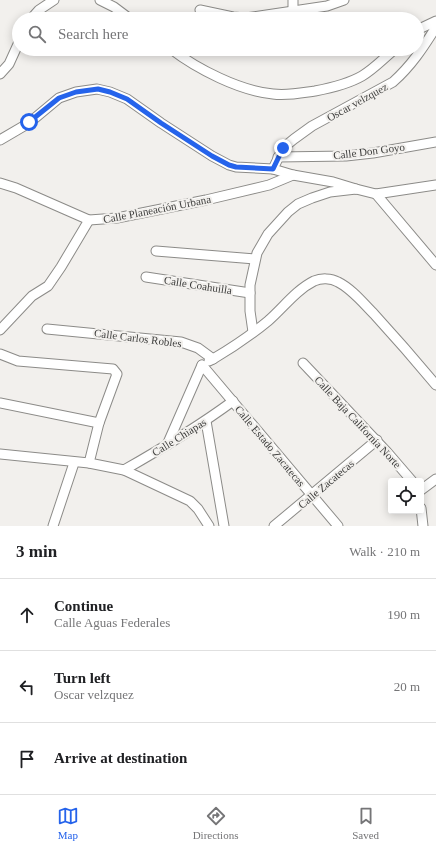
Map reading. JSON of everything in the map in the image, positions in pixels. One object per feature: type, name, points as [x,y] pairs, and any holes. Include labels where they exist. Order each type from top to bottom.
[{"type":"street","points":[[37,12],[54,0]]},
{"type":"street","points":[[100,0],[121,12]]},
{"type":"street","points":[[292,0],[294,11]]},
{"type":"street","points":[[287,12],[326,6],[344,0]]},
{"type":"street","points":[[200,10],[209,12]]},
{"type":"street","points":[[424,27],[436,21]]},
{"type":"street","name":"Oscar velzquez","points":[[424,45],[436,27]]},
{"type":"street","points":[[0,74],[9,64],[13,56]]},
{"type":"street","points":[[180,56],[227,82],[262,93],[284,95],[326,89],[351,81],[368,72],[387,56]]},
{"type":"street","name":"Oscar velzquez","points":[[273,169],[283,148],[312,126],[393,82],[417,56]]},
{"type":"street","points":[[0,140],[29,122],[59,98],[76,92],[98,89],[127,99],[199,148],[229,165],[236,167],[273,169],[294,175],[333,182],[356,190],[376,194],[436,185]]},
{"type":"street","name":"Calle Don Goyo","points":[[278,157],[346,156],[436,142]]},
{"type":"street","name":"Calle Planeación Urbana","points":[[0,183],[16,188],[89,220],[117,218],[206,200],[269,185],[294,175]]},
{"type":"street","points":[[253,332],[250,285],[255,259],[261,244],[268,234],[288,212],[298,204],[330,192],[356,190]]},
{"type":"street","points":[[376,194],[436,265]]},
{"type":"street","points":[[0,330],[32,296],[48,286],[89,220]]},
{"type":"street","points":[[156,251],[255,259]]},
{"type":"street","name":"Calle Coahuilla","points":[[146,277],[250,293]]},
{"type":"street","points":[[167,445],[202,365],[234,347],[268,321],[300,291],[315,281],[323,279],[331,279],[338,282],[356,295],[387,328],[436,385]]},
{"type":"street","name":"Calle Carlos Robles","points":[[47,329],[181,342],[198,348],[213,359]]},
{"type":"street","points":[[0,354],[18,361],[113,369],[117,374],[99,423],[89,464]]},
{"type":"street","name":"Calle Baja California Norte","points":[[303,363],[377,440],[409,478]]},
{"type":"street","name":"Calle Estado Zacatecas","points":[[202,365],[338,526]]},
{"type":"street","name":"Calle Chiapas","points":[[124,470],[206,421],[233,401]]},
{"type":"street","points":[[0,403],[99,423]]},
{"type":"street","points":[[206,421],[224,526]]},
{"type":"street","name":"Calle Zacatecas","points":[[274,526],[312,496],[377,440]]},
{"type":"street","points":[[0,454],[89,464],[124,470],[190,501],[198,509],[209,526]]},
{"type":"street","points":[[53,526],[56,521],[62,497],[74,463]]},
{"type":"street","points":[[424,488],[436,478]]},
{"type":"street","points":[[421,514],[422,526]]},
{"type":"route","points":[[29,122],[59,98],[76,92],[98,89],[127,99],[161,123],[212,156],[229,165],[236,167],[273,169],[283,148]]}]
